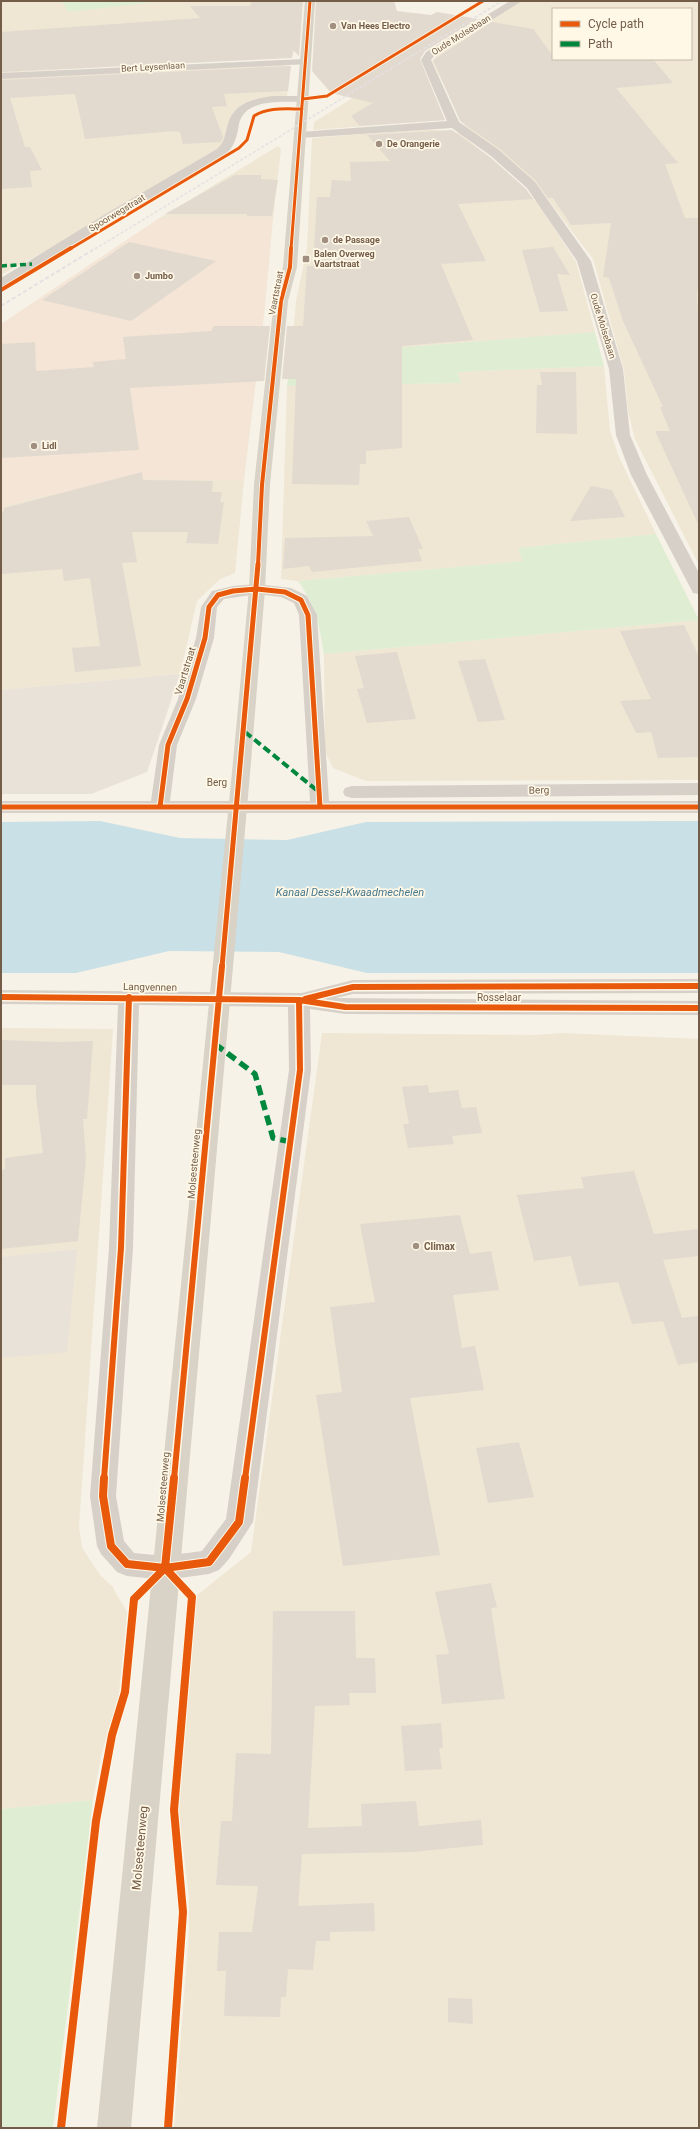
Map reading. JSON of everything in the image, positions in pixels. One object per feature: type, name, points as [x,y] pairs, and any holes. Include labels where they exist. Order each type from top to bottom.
[{"type":"main road","name":"Vaartstraat","points":[[242,762],[257,589],[262,485],[282,301],[290,267],[310,1]]},
{"type":"main road","name":"Molsesteenweg","points":[[114,2128],[242,762]]},
{"type":"street","name":"Oude Molsebaan","points":[[517,1],[430,54],[426,60],[440,96],[454,124],[495,153],[531,185],[584,261],[609,341],[616,369],[623,435],[639,475],[699,589]]},
{"type":"street","name":"Bert Leysenlaan","points":[[1,76],[249,63],[305,62]]},
{"type":"street","name":"Spoorwegstraat","points":[[1,284],[113,215],[221,152],[228,146],[236,116],[244,107],[270,100],[302,99]]},
{"type":"street","points":[[300,135],[454,124]]},
{"type":"street","name":"Vaartstraat","points":[[161,799],[168,745],[187,699],[205,638],[209,607],[218,595],[233,591],[257,589],[285,592],[301,600],[308,615],[320,800]]},
{"type":"street","name":"Berg","points":[[320,800],[699,789]]},
{"type":"street","points":[[1,807],[161,799],[320,800],[699,807]]},
{"type":"street","points":[[129,997],[121,1248],[103,1496],[111,1546],[127,1564],[166,1568],[209,1562],[219,1552],[239,1522],[300,1070],[299,1000],[354,987],[699,986]]},
{"type":"street","name":"Langvennen","points":[[1,996],[299,1000]]},
{"type":"street","name":"Rosselaar","points":[[299,1000],[345,1007],[699,1008]]},
{"type":"shaded area","points":[[1,1],[62,1],[68,12],[164,1],[299,1],[293,56],[1,73]]},
{"type":"shaded area","points":[[520,1],[699,1],[699,565],[635,439],[628,411],[624,370],[593,259],[536,184],[501,153],[465,126],[432,62],[438,54]]},
{"type":"shaded area","points":[[414,60],[420,66],[445,120],[313,130],[314,122]]},
{"type":"shaded area","points":[[276,64],[290,66],[287,97],[242,105],[234,111],[222,146],[60,243],[1,275],[1,79]]},
{"type":"shaded area","points":[[429,129],[460,133],[522,186],[539,205],[576,262],[595,332],[291,356],[296,301],[307,248],[312,138]]},
{"type":"shaded area","points":[[278,146],[281,149],[273,219],[158,219]]},
{"type":"shaded area","points":[[158,219],[273,219],[265,307],[244,480],[141,479],[141,489],[47,495],[1,507],[1,324]]},
{"type":"shaded area","points":[[604,366],[610,431],[619,457],[656,534],[518,548],[523,561],[298,581],[281,579],[287,386],[461,383],[458,372]]},
{"type":"shaded area","points":[[185,478],[244,480],[235,573],[220,579],[197,601],[180,674],[1,690],[1,507],[47,495],[141,489],[140,479]]},
{"type":"shaded area","points":[[699,620],[699,780],[366,781],[333,768],[325,751],[324,654]]},
{"type":"shaded area","points":[[180,674],[147,772],[91,794],[1,794],[1,690]]},
{"type":"shaded area","points":[[1,1028],[113,1029],[79,1527],[82,1547],[101,1576],[114,1588],[127,1612],[119,1693],[101,1756],[93,1800],[1,1809],[1,1356],[76,1249],[1,1257]]},
{"type":"shaded area","points":[[322,1033],[535,1035],[562,1033],[699,1039],[699,2128],[174,2128],[189,1930],[189,1898],[179,1813],[196,1596],[251,1552]]},
{"type":"shaded area","points":[[77,1249],[67,1352],[1,1358],[1,1257]]},
{"type":"green space","points":[[62,1],[164,1],[68,12]]},
{"type":"green space","points":[[595,332],[604,366],[458,372],[461,383],[287,386],[291,356]]},
{"type":"green space","points":[[656,534],[699,620],[324,654],[313,607],[298,581],[523,561],[518,548]]},
{"type":"green space","points":[[93,1800],[53,2128],[1,2128],[1,1809]]},
{"type":"water","name":"Kanaal Dessel-Kwaadmechelen","points":[[100,821],[180,838],[287,840],[366,822],[699,821],[699,973],[367,973],[279,952],[169,951],[76,973],[1,973],[1,822]]},
{"type":"building","points":[[252,1],[303,1],[299,56],[293,50],[292,58],[1,72],[1,32],[200,18],[190,6],[250,6]]},
{"type":"building","points":[[316,1],[394,1],[397,11],[431,15],[437,12],[478,19],[425,51],[420,59],[445,120],[360,126],[351,116],[373,103],[331,93],[312,71]]},
{"type":"building","points":[[492,22],[533,29],[552,55],[552,60],[654,60],[673,83],[616,88],[678,163],[665,164],[685,218],[699,218],[699,276],[697,295],[699,334],[699,526],[655,431],[670,431],[660,407],[663,407],[623,321],[609,278],[603,277],[611,223],[571,225],[553,198],[548,198],[536,181],[500,149],[460,121],[433,60]]},
{"type":"building","points":[[291,66],[288,91],[224,94],[227,106],[212,107],[223,137],[221,142],[183,144],[180,132],[172,131],[85,139],[75,94],[10,98],[25,147],[30,147],[42,170],[30,171],[32,187],[1,189],[1,80]]},
{"type":"building","points":[[452,130],[490,157],[526,189],[533,199],[458,204],[486,261],[441,264],[473,340],[402,346],[402,448],[366,451],[366,464],[360,464],[359,485],[292,484],[296,379],[282,379],[287,326],[303,326],[307,266],[313,266],[317,197],[330,197],[332,180],[351,181],[350,162],[390,161],[367,135]]},
{"type":"building","points":[[235,175],[261,175],[261,179],[278,180],[272,216],[247,216],[247,214],[165,214]]},
{"type":"building","name":"Jumbo","points":[[129,242],[216,261],[131,321],[42,300]]},
{"type":"building","points":[[553,247],[570,275],[557,274],[568,311],[540,312],[522,250]]},
{"type":"building","points":[[214,326],[270,326],[264,381],[130,388],[139,450],[1,458],[1,344],[35,342],[36,371],[94,367],[93,362],[126,359],[123,337],[211,331]]},
{"type":"building","points":[[540,372],[576,372],[577,434],[536,433],[537,385],[542,385]]},
{"type":"building","points":[[142,472],[143,480],[213,481],[212,492],[222,492],[220,502],[224,502],[218,544],[186,543],[188,532],[132,532],[137,562],[122,563],[141,666],[75,672],[72,648],[100,646],[90,578],[64,581],[62,569],[1,574],[1,512],[4,511],[4,508]]},
{"type":"building","points":[[591,486],[612,490],[625,517],[570,521]]},
{"type":"building","points":[[409,517],[423,549],[418,549],[422,561],[312,572],[309,566],[283,569],[285,538],[373,536],[366,521]]},
{"type":"building","points":[[684,625],[699,657],[699,757],[658,758],[651,732],[636,733],[620,701],[651,699],[620,631]]},
{"type":"building","points":[[397,652],[416,719],[367,723],[357,689],[364,688],[355,656]]},
{"type":"building","points":[[485,659],[505,720],[478,722],[458,661]]},
{"type":"building","points":[[1,1040],[60,1042],[93,1041],[87,1119],[83,1119],[86,1159],[78,1241],[1,1249],[1,1170],[5,1169],[5,1158],[43,1153],[36,1085],[1,1085]]},
{"type":"building","points":[[428,1085],[429,1093],[458,1090],[462,1108],[476,1107],[482,1133],[452,1136],[454,1144],[408,1148],[403,1124],[409,1124],[402,1087]]},
{"type":"building","points":[[634,1171],[654,1234],[699,1229],[699,1256],[663,1260],[682,1318],[699,1316],[699,1362],[678,1365],[663,1321],[632,1324],[618,1282],[579,1286],[571,1256],[534,1261],[517,1195],[584,1188],[581,1177]]},
{"type":"building","points":[[460,1215],[470,1254],[491,1251],[499,1290],[453,1295],[462,1348],[475,1346],[484,1390],[410,1398],[440,1555],[343,1566],[316,1395],[342,1392],[330,1307],[375,1302],[360,1224]]},
{"type":"building","points":[[519,1442],[534,1497],[488,1503],[476,1448]]},
{"type":"building","points":[[491,1583],[497,1607],[491,1608],[505,1699],[442,1704],[436,1655],[449,1654],[435,1592]]},
{"type":"building","points":[[273,1611],[355,1611],[356,1658],[375,1658],[376,1693],[349,1693],[350,1705],[315,1706],[308,1828],[362,1826],[361,1804],[416,1801],[419,1826],[481,1820],[483,1845],[412,1852],[302,1854],[298,1906],[374,1903],[375,1931],[330,1932],[330,1941],[316,1941],[313,1970],[288,1969],[286,1997],[281,1997],[280,2017],[224,2016],[226,1971],[217,1971],[219,1932],[252,1932],[258,1886],[216,1885],[221,1821],[232,1821],[236,1753],[271,1754]]},
{"type":"building","points":[[441,1723],[443,1748],[439,1748],[442,1769],[405,1771],[401,1726]]},
{"type":"building","points":[[448,1998],[472,1999],[473,2024],[448,2022]]},
{"type":"railway","points":[[95,249],[502,1]]},
{"type":"railway","points":[[1,306],[96,248]]},
{"type":"marked path","points":[[1,266],[32,264]]},
{"type":"marked path","points":[[245,732],[319,792]]},
{"type":"marked path","points":[[215,1044],[255,1074],[273,1138],[291,1142]]},
{"type":"cycle path","points":[[165,1568],[242,762],[257,589],[262,485],[281,301],[290,267],[310,1]]},
{"type":"cycle path","points":[[303,99],[327,96],[483,1]]},
{"type":"cycle path","points":[[1,290],[239,148],[247,140],[254,116],[271,109],[302,109]]},
{"type":"cycle path","points":[[160,807],[168,745],[187,699],[205,638],[209,607],[218,595],[233,591],[257,589],[285,592],[301,600],[308,615],[320,807]]},
{"type":"cycle path","points":[[1,807],[699,807]]},
{"type":"cycle path","points":[[305,999],[353,987],[699,986]]},
{"type":"cycle path","points":[[1,997],[299,1000],[345,1007],[699,1008]]},
{"type":"cycle path","points":[[129,997],[121,1248],[103,1496],[111,1546],[127,1564],[165,1568],[209,1562],[219,1551],[239,1522],[300,1070],[299,1000]]},
{"type":"cycle path","points":[[165,1568],[192,1597],[174,1810],[175,1836],[183,1912],[168,2128]]},
{"type":"cycle path","points":[[61,2128],[96,1821],[112,1735],[125,1692],[134,1599],[165,1568]]},
{"type":"place","name":"Van Hees Electro","points":[[333,26]]},
{"type":"place","name":"De Orangerie","points":[[379,144]]},
{"type":"place","name":"de Passage","points":[[325,240]]},
{"type":"place","name":"Balen Overweg Vaartstraat","points":[[306,259]]},
{"type":"place","name":"Jumbo","points":[[137,276]]},
{"type":"place","name":"Lidl","points":[[34,446]]},
{"type":"place","name":"Climax","points":[[416,1246]]}]
